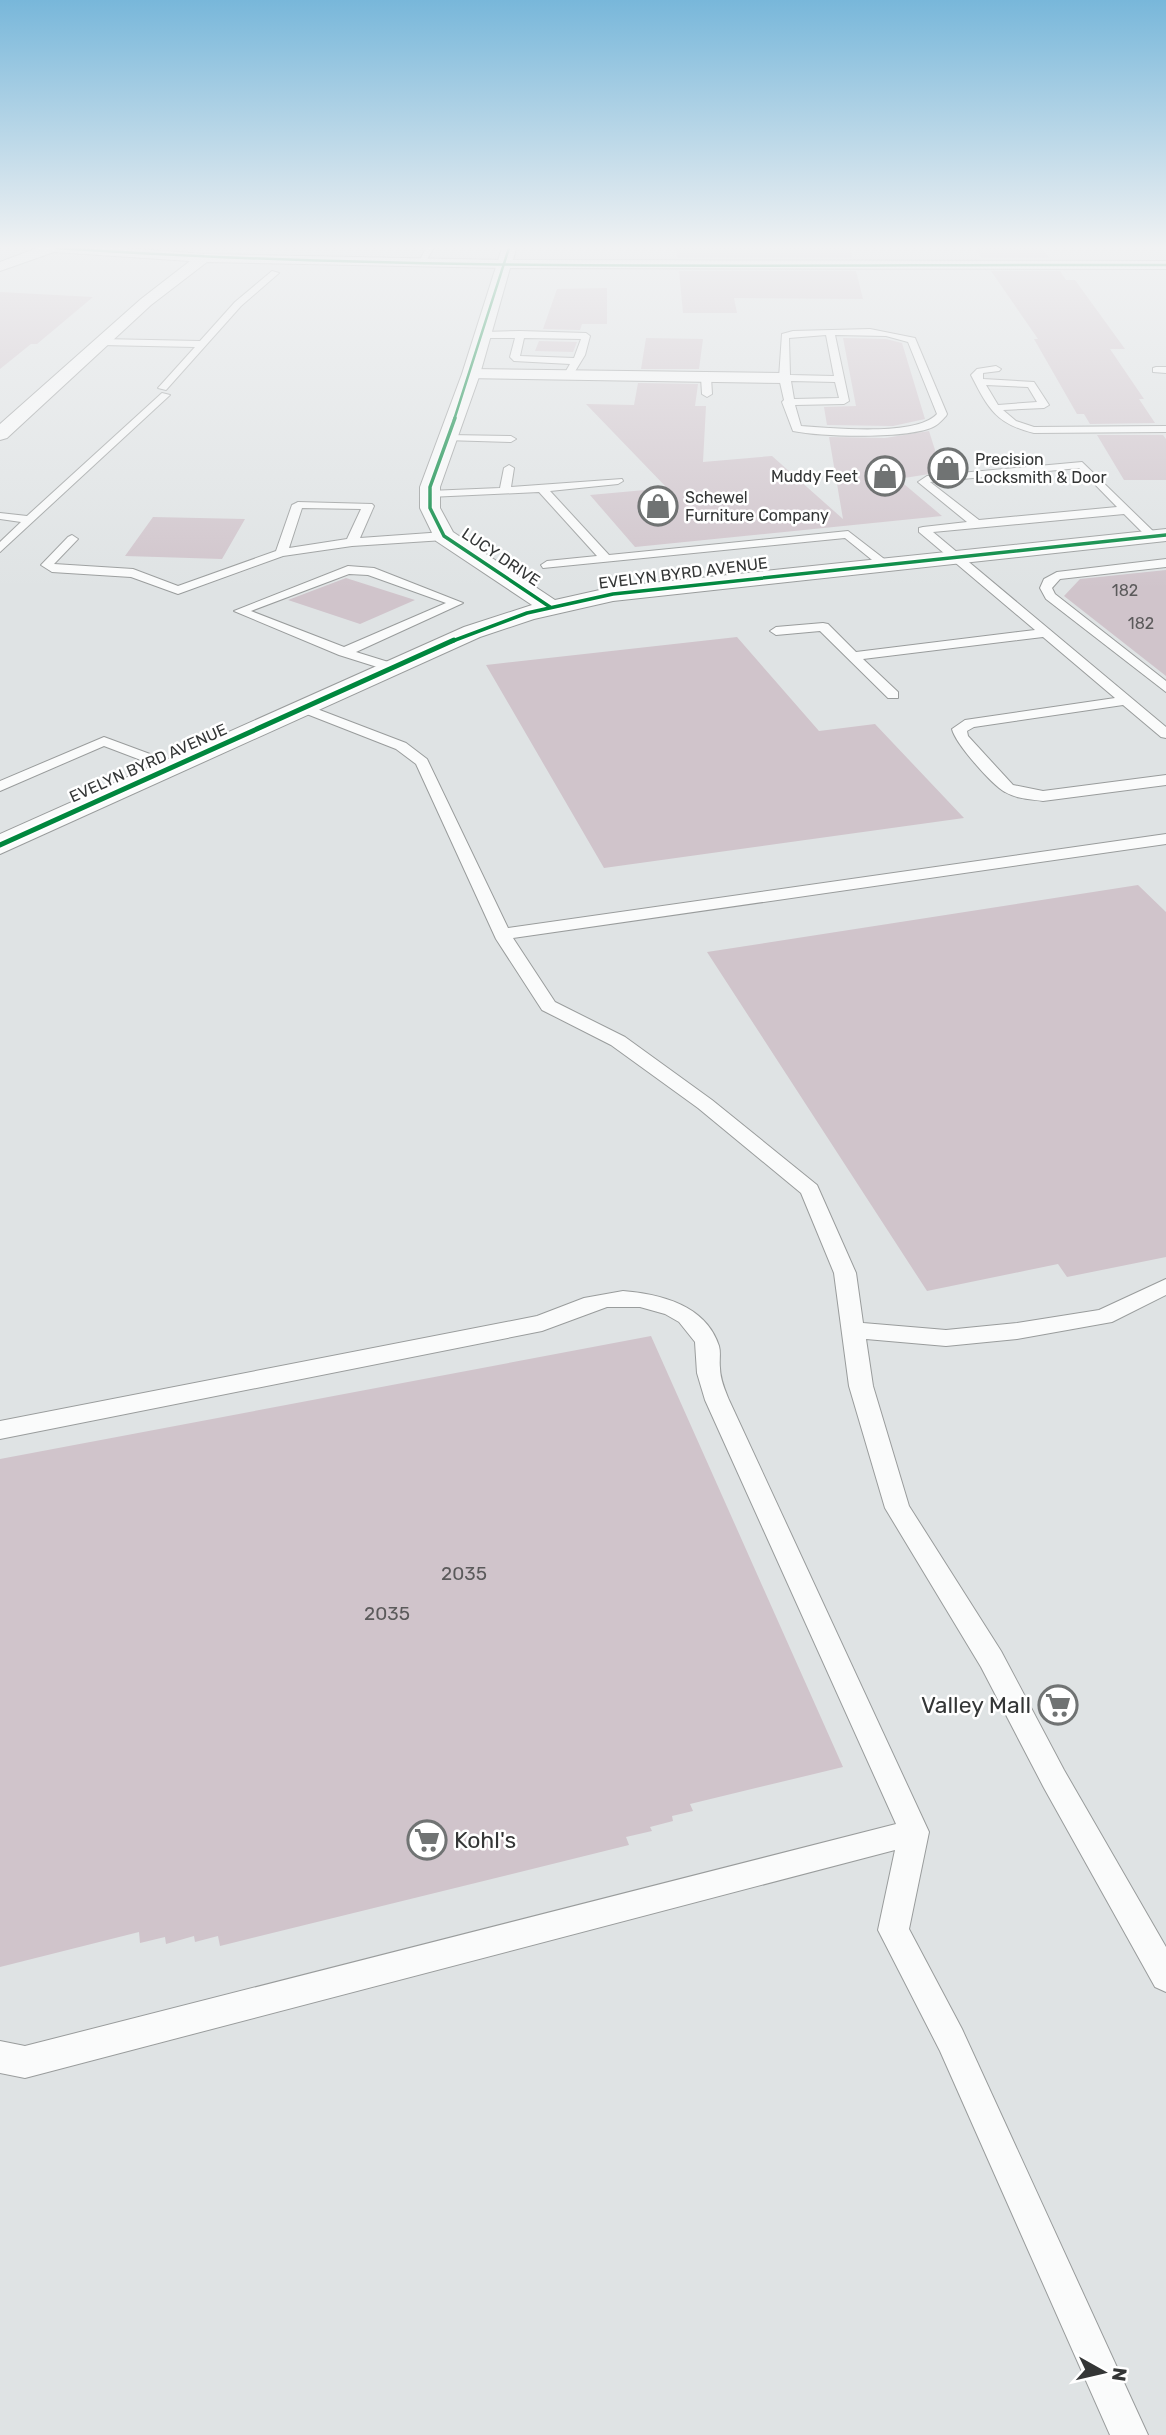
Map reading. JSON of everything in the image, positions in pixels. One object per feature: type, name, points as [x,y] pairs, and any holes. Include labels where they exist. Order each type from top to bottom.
[{"type":"street","points":[[0,434],[79,362]]},
{"type":"street","points":[[429,494],[475,362]]},
{"type":"street","points":[[471,374],[573,368],[706,386],[784,378]]},
{"type":"street","name":"LUCY DRIVE","points":[[429,494],[432,516],[444,536],[550,607]]},
{"type":"street","name":"EVELYN BYRD AVENUE","points":[[0,845],[484,627],[550,607],[635,592],[1159,536]]},
{"type":"lane","points":[[0,548],[164,391],[188,362]]},
{"type":"lane","points":[[533,362],[573,368],[576,362]]},
{"type":"lane","points":[[784,362],[787,402],[797,429],[820,431],[915,429],[932,425],[942,414],[921,362]]},
{"type":"lane","points":[[787,402],[844,401],[836,362]]},
{"type":"lane","points":[[996,369],[980,371],[976,375],[994,408],[1008,423],[1034,430],[1166,429]]},
{"type":"lane","points":[[784,378],[839,379]]},
{"type":"lane","points":[[980,382],[1031,384],[1044,405],[994,408]]},
{"type":"lane","points":[[449,438],[511,439]]},
{"type":"lane","points":[[977,524],[923,482],[928,479],[1082,465],[1126,510],[1159,536]]},
{"type":"lane","points":[[505,491],[509,468]]},
{"type":"lane","points":[[429,494],[542,489],[618,481]]},
{"type":"lane","points":[[542,489],[606,559]]},
{"type":"lane","points":[[281,553],[298,505],[368,506],[352,542]]},
{"type":"lane","points":[[1126,510],[923,530],[1166,734]]},
{"type":"lane","points":[[0,516],[28,520]]},
{"type":"lane","points":[[547,565],[848,534],[886,565]]},
{"type":"lane","points":[[72,539],[47,565],[52,569],[133,573],[178,590],[281,553],[352,542],[444,536]]},
{"type":"lane","points":[[1166,563],[1058,576],[1048,582],[1046,588],[1050,596],[1166,688]]},
{"type":"lane","points":[[344,652],[457,603],[370,571],[348,570],[240,611],[344,652],[393,668]]},
{"type":"lane","points":[[776,631],[823,627],[893,695]]},
{"type":"lane","points":[[853,656],[1045,634]]},
{"type":"lane","points":[[1125,701],[970,723],[959,729],[961,737],[1008,788],[1023,794],[1043,796],[1166,780]]},
{"type":"lane","points":[[304,708],[401,746],[418,757],[503,934],[548,1006],[618,1041],[745,1135],[810,1190],[845,1273],[861,1386],[897,1508],[991,1659],[1048,1767],[1166,1977]]},
{"type":"lane","points":[[0,786],[104,741],[172,767]]},
{"type":"lane","points":[[503,934],[1166,839]]},
{"type":"lane","points":[[853,1330],[946,1338],[1017,1331],[1104,1317],[1166,1286]]},
{"type":"lane","points":[[0,1430],[542,1323],[577,1308],[607,1300],[634,1299],[666,1307],[692,1322],[706,1342],[708,1370],[717,1400],[914,1832],[893,1930],[951,2040],[1129,2435]]},
{"type":"lane","points":[[0,2057],[25,2062],[914,1832]]},
{"type":"building","points":[[0,362],[9,362],[0,369]]},
{"type":"building","points":[[642,362],[700,362],[699,369],[641,369]]},
{"type":"building","points":[[848,362],[908,362],[925,419],[893,426],[827,425],[824,407],[856,406]]},
{"type":"building","points":[[1047,362],[1119,362],[1144,399],[1139,399],[1155,423],[1090,424],[1084,414],[1077,414]]},
{"type":"building","points":[[638,383],[698,384],[695,406],[706,406],[703,462],[772,456],[843,519],[829,437],[885,438],[929,431],[942,472],[898,479],[942,516],[635,547],[590,495],[667,488],[586,404],[634,405]]},
{"type":"building","points":[[1097,435],[1163,435],[1166,439],[1166,480],[1124,480]]},
{"type":"building","points":[[153,517],[245,519],[222,559],[125,556]]},
{"type":"building","points":[[1166,570],[1166,676],[1064,596],[1080,579]]},
{"type":"building","points":[[346,578],[415,600],[360,624],[288,600]]},
{"type":"building","points":[[737,637],[819,731],[875,724],[964,818],[604,868],[486,665]]},
{"type":"building","points":[[1138,885],[1166,912],[1166,1257],[1067,1277],[1058,1264],[927,1291],[707,952]]},
{"type":"building","points":[[651,1336],[843,1767],[690,1804],[693,1811],[672,1816],[673,1821],[650,1827],[652,1831],[626,1837],[629,1845],[220,1946],[218,1936],[195,1942],[194,1936],[166,1944],[165,1937],[140,1943],[139,1932],[0,1967],[0,1459]]},
{"type":"cycle path","points":[[475,362],[430,487],[430,508],[444,536],[550,607]]},
{"type":"cycle path","points":[[0,845],[472,632],[527,613],[613,594],[1166,535]]},
{"type":"place","name":"Precision Locksmith & Door","points":[[948,468]]},
{"type":"place","name":"Muddy Feet","points":[[885,476]]},
{"type":"place","name":"Schewel Furniture Company","points":[[658,506]]},
{"type":"place","name":"Valley Mall","points":[[1058,1705]]},
{"type":"place","name":"Kohl's","points":[[427,1840]]}]
